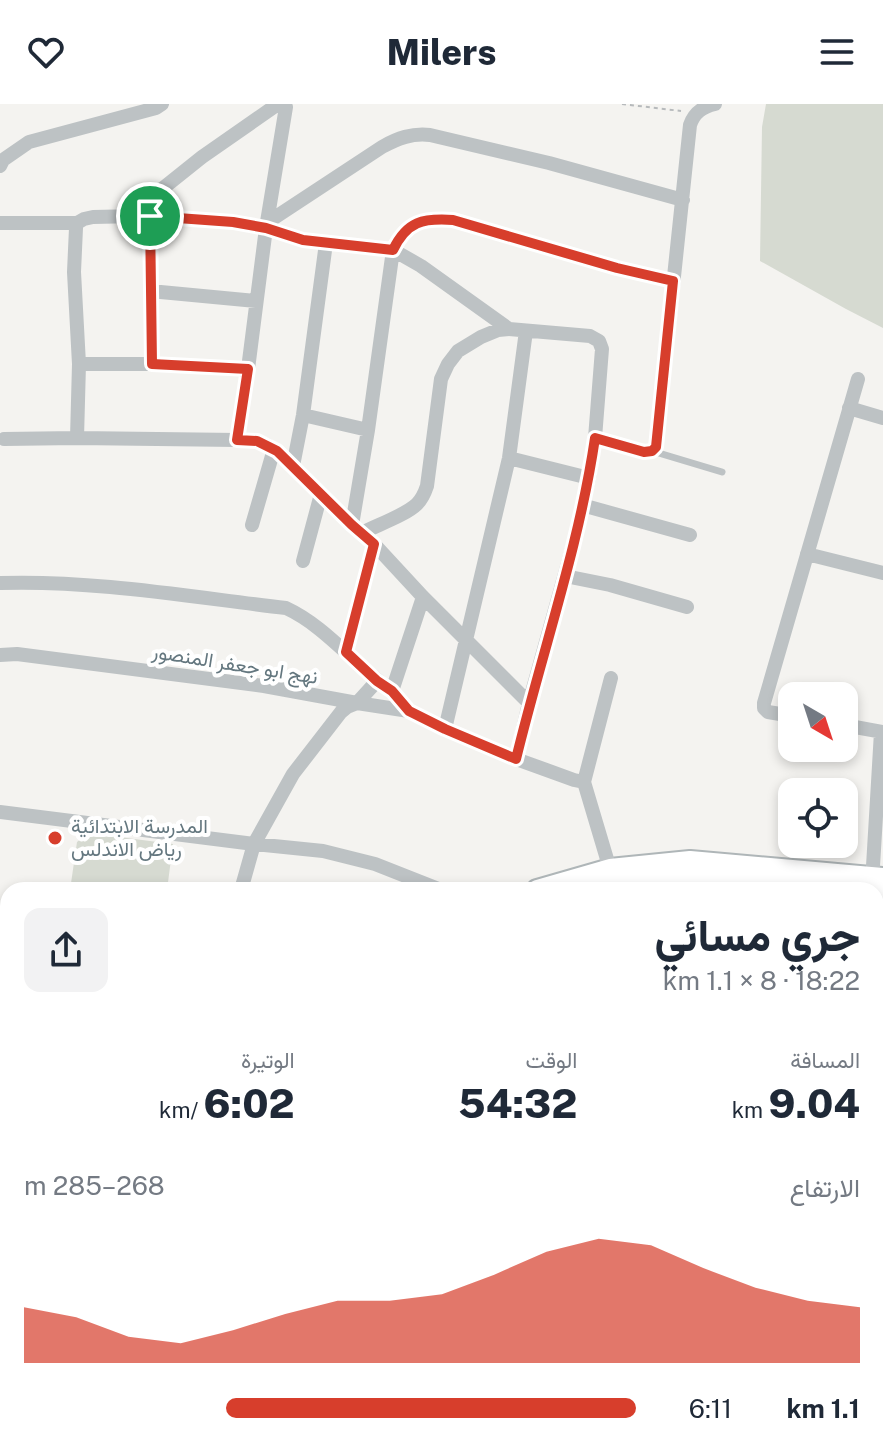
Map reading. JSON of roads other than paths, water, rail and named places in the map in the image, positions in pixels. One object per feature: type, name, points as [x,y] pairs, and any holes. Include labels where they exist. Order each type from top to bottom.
[{"type":"street","points":[[0,166],[3,160],[29,142],[162,104]]},
{"type":"street","points":[[152,364],[144,216],[157,193],[202,157],[281,104],[286,107],[237,440]]},
{"type":"street","points":[[595,438],[644,452],[656,447],[690,125],[695,113],[715,104]]},
{"type":"street","points":[[267,225],[382,147],[397,138],[416,134],[549,163],[683,200]]},
{"type":"street","points":[[0,223],[77,223],[93,217],[144,216],[233,222],[267,225],[303,240],[393,250],[509,329]]},
{"type":"street","points":[[357,529],[393,250],[402,234],[431,218],[453,220],[617,268],[673,281]]},
{"type":"street","points":[[77,223],[74,235],[79,364],[77,438]]},
{"type":"street","points":[[293,466],[303,415],[326,243]]},
{"type":"street","points":[[150,291],[256,301]]},
{"type":"street","points":[[357,529],[406,512],[417,505],[423,496],[427,486],[441,379],[458,351],[490,332],[509,329],[590,336],[599,341],[602,349],[589,478],[516,759]]},
{"type":"street","points":[[445,729],[509,458],[526,331]]},
{"type":"street","points":[[79,364],[248,369]]},
{"type":"street","points":[[778,714],[768,712],[764,703],[858,379]]},
{"type":"street","points":[[849,408],[883,418]]},
{"type":"street","points":[[303,415],[368,430]]},
{"type":"street","points":[[4,439],[237,440],[257,441],[274,449],[374,544],[529,703]]},
{"type":"street","points":[[252,525],[274,449]]},
{"type":"street","points":[[509,458],[589,478]]},
{"type":"street","points":[[303,561],[321,494]]},
{"type":"street","points":[[582,505],[690,535]]},
{"type":"street","points":[[346,652],[374,544]]},
{"type":"street","points":[[807,554],[883,573]]},
{"type":"street","points":[[565,576],[687,607]]},
{"type":"street","points":[[0,583],[36,582],[134,590],[286,608],[302,616],[346,652],[392,691],[409,711]]},
{"type":"street","points":[[392,691],[423,597]]},
{"type":"street","name":"نهج ابو جعفر المنصور","points":[[0,655],[32,656],[264,686],[409,711],[516,759],[584,782]]},
{"type":"street","points":[[611,678],[584,782],[612,876]]},
{"type":"street","points":[[243,882],[254,844],[293,774],[341,712],[357,703],[377,681]]},
{"type":"street","points":[[858,728],[882,732],[877,882]]},
{"type":"street","points":[[0,812],[323,851],[375,864],[421,882]]},
{"type":"street","points":[[580,882],[612,876],[684,875],[783,882]]},
{"type":"street","points":[[601,882],[612,876]]},
{"type":"lane","points":[[652,451],[722,472]]},
{"type":"place","name":"المدرسة الابتدائية رياض الاندلس","points":[[55,838]]}]
